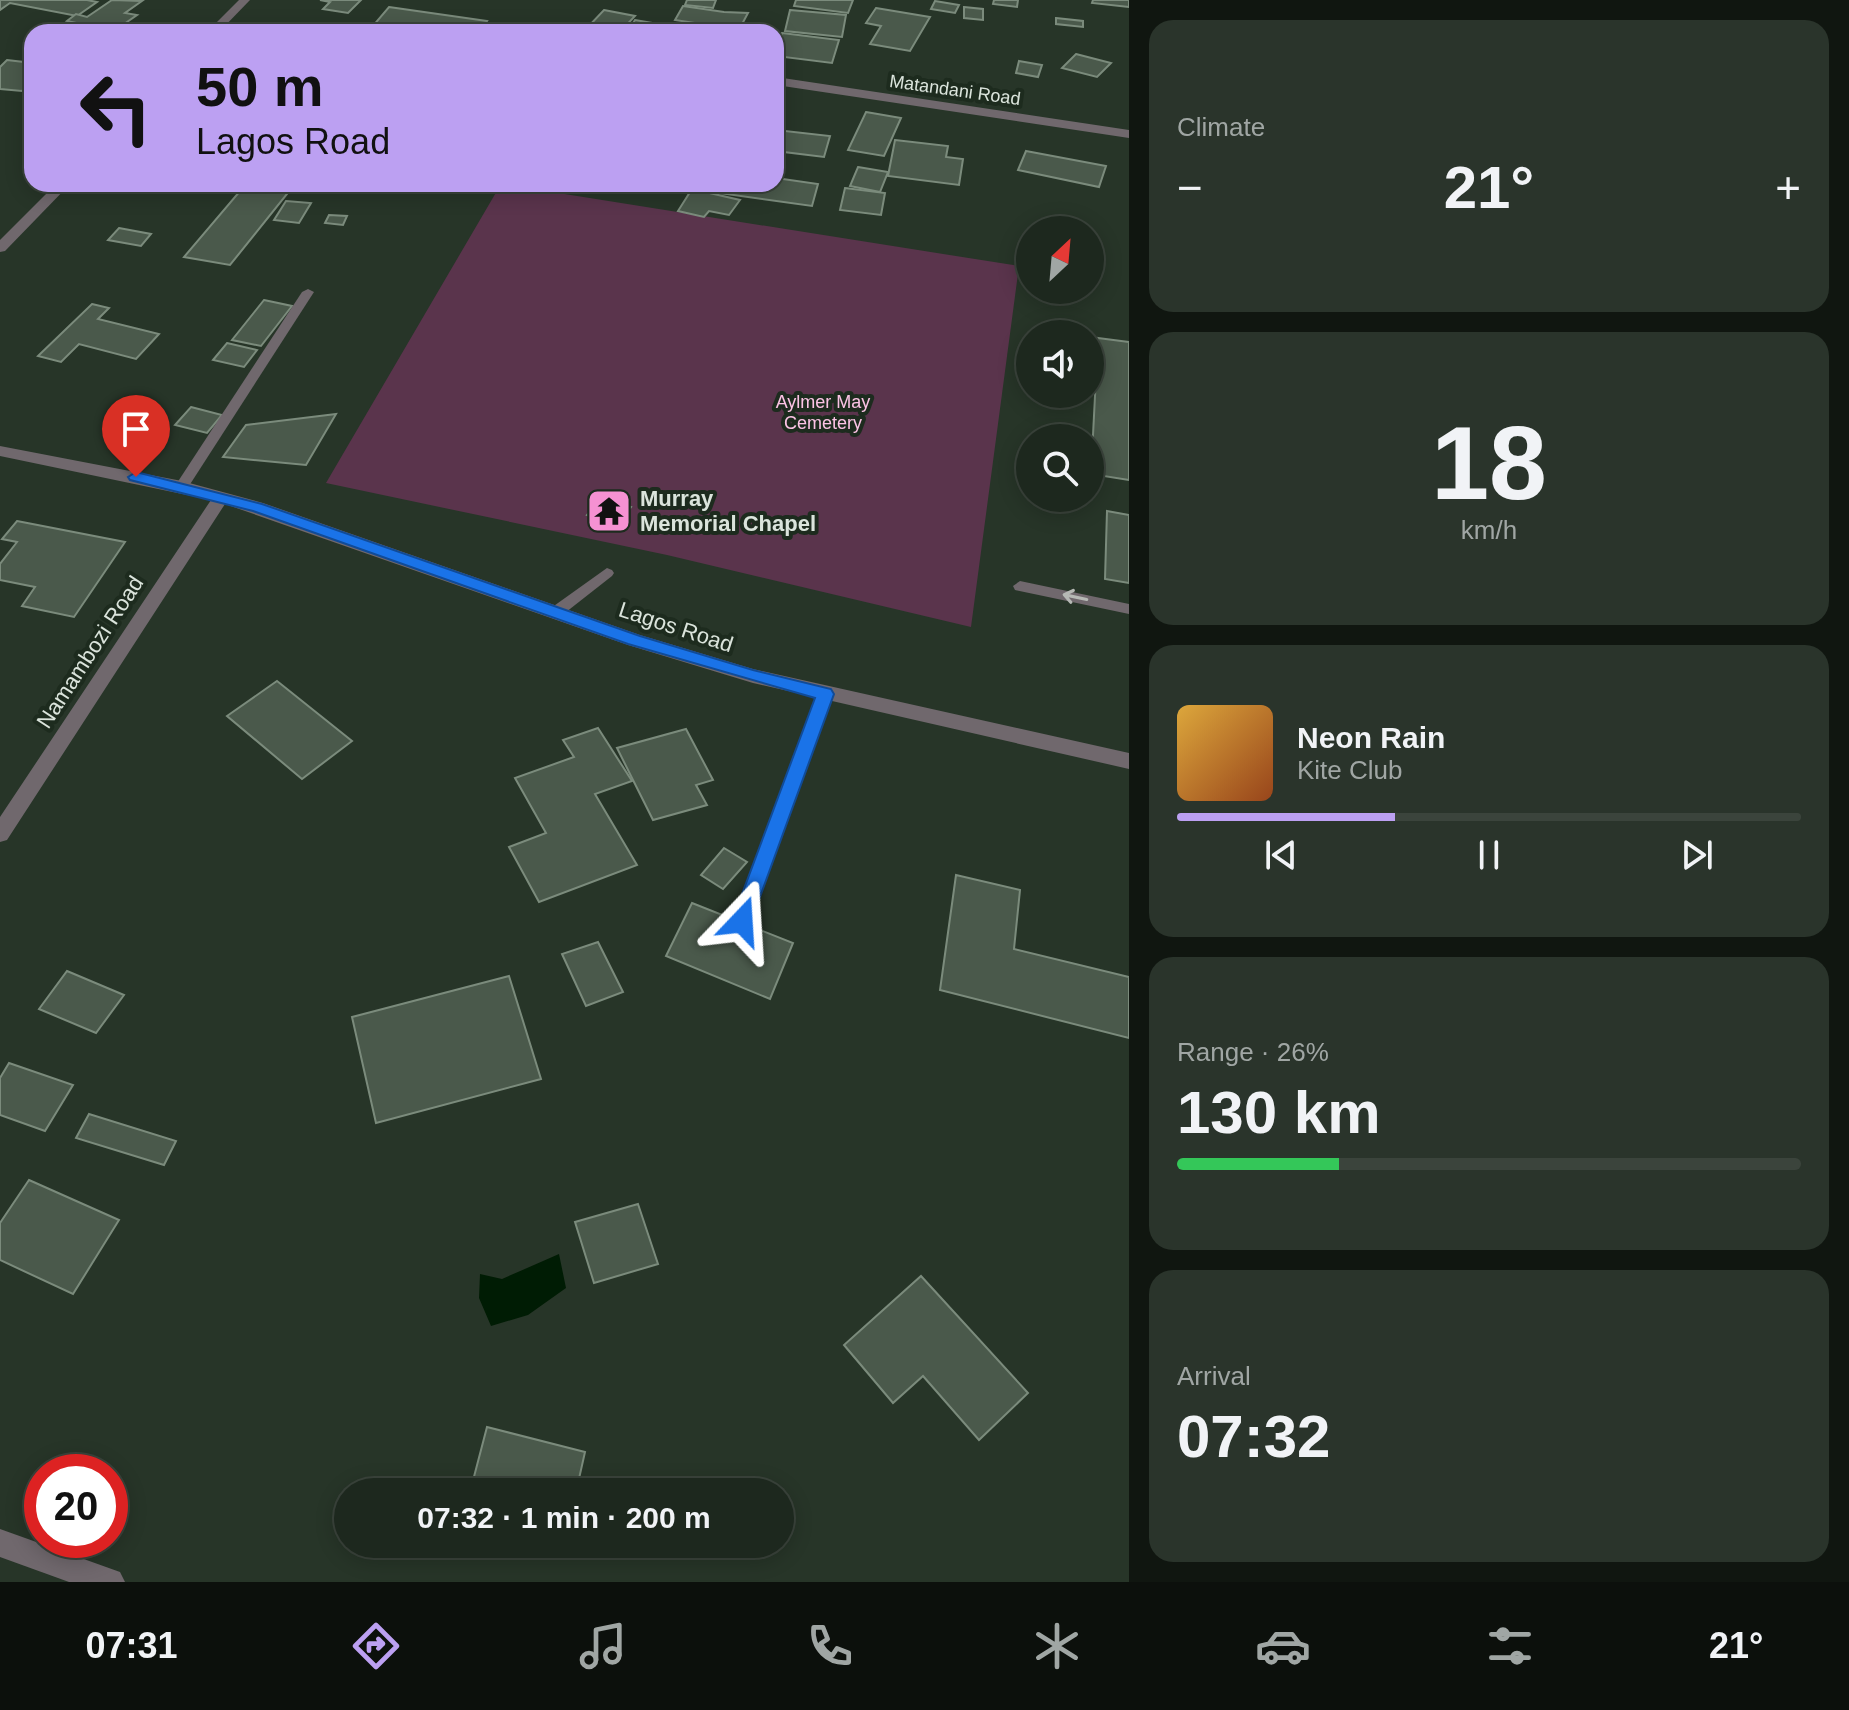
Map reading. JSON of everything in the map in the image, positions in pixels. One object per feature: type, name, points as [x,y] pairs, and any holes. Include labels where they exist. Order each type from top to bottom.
[{"type":"street","points":[[221,24],[245,0]]},
{"type":"street","name":"Matandani Road","points":[[784,82],[1129,134]]},
{"type":"street","points":[[0,248],[55,192]]},
{"type":"street","name":"Lagos Road","points":[[0,451],[182,486],[221,497],[695,660],[825,694],[1129,761]]},
{"type":"street","name":"Namambozi Road","points":[[0,834],[221,497]]},
{"type":"street","points":[[0,1543],[110,1582]]},
{"type":"lane","points":[[182,486],[308,292]]},
{"type":"lane","points":[[556,612],[607,573]]},
{"type":"lane","points":[[1020,586],[1129,609]]},
{"type":"lane","points":[[742,921],[825,694]]},
{"type":"green space","name":"Aylmer May Cemetery","points":[[496,192],[552,192],[1016,266],[1016,289],[971,627],[667,555],[326,483]]},
{"type":"shaded area","points":[[559,1254],[566,1288],[528,1315],[491,1326],[479,1298],[480,1274],[502,1279]]},
{"type":"building","points":[[0,0],[97,2],[77,16],[10,3],[0,10]]},
{"type":"building","points":[[112,0],[142,1],[125,13],[137,15],[124,24],[67,21],[76,14],[87,17]]},
{"type":"building","points":[[320,0],[361,0],[348,13],[323,9],[330,2]]},
{"type":"building","points":[[687,0],[716,0],[713,8],[685,5]]},
{"type":"building","points":[[796,0],[853,0],[848,13],[794,6]]},
{"type":"building","points":[[994,0],[1018,0],[1017,7],[993,4]]},
{"type":"building","points":[[1093,0],[1129,0],[1129,7],[1092,3]]},
{"type":"building","points":[[935,1],[959,5],[955,13],[931,9]]},
{"type":"building","points":[[683,6],[748,13],[742,24],[701,24],[675,20]]},
{"type":"building","points":[[389,7],[487,21],[485,24],[375,24]]},
{"type":"building","points":[[964,7],[983,9],[983,20],[964,18]]},
{"type":"building","points":[[876,8],[930,17],[910,51],[870,44],[881,26],[866,23]]},
{"type":"building","points":[[604,10],[635,16],[628,24],[591,24]]},
{"type":"building","points":[[790,10],[846,15],[842,37],[785,31]]},
{"type":"building","points":[[1056,18],[1083,21],[1083,27],[1056,24]]},
{"type":"building","points":[[635,20],[658,24],[632,24]]},
{"type":"building","points":[[784,33],[839,40],[832,63],[784,57]]},
{"type":"building","points":[[1076,54],[1111,63],[1097,77],[1062,68]]},
{"type":"building","points":[[7,60],[24,62],[22,91],[0,89],[0,67]]},
{"type":"building","points":[[1019,61],[1042,65],[1038,77],[1016,73]]},
{"type":"building","points":[[866,112],[901,118],[884,156],[848,150]]},
{"type":"building","points":[[784,131],[830,136],[824,157],[784,152]]},
{"type":"building","points":[[895,140],[948,146],[946,157],[963,159],[959,185],[888,176]]},
{"type":"building","points":[[1026,151],[1106,166],[1099,187],[1018,170]]},
{"type":"building","points":[[858,167],[888,172],[880,192],[850,186]]},
{"type":"building","points":[[784,179],[818,184],[812,206],[712,192],[784,192]]},
{"type":"building","points":[[845,188],[885,193],[881,215],[840,210]]},
{"type":"building","points":[[239,192],[289,192],[230,265],[184,257]]},
{"type":"building","points":[[690,192],[740,200],[729,215],[709,211],[704,217],[678,211]]},
{"type":"building","points":[[286,201],[311,203],[299,223],[274,220]]},
{"type":"building","points":[[329,215],[347,216],[343,225],[325,223]]},
{"type":"building","points":[[119,228],[151,234],[141,246],[108,240]]},
{"type":"building","points":[[264,300],[292,306],[261,346],[232,340]]},
{"type":"building","points":[[92,304],[109,308],[98,319],[159,334],[136,359],[79,344],[61,362],[38,356]]},
{"type":"building","points":[[1104,339],[1129,342],[1129,480],[1104,476],[1104,424],[1094,424],[1094,408],[1104,408]]},
{"type":"building","points":[[227,343],[257,350],[244,367],[213,360]]},
{"type":"building","points":[[191,407],[222,415],[207,433],[175,425]]},
{"type":"building","points":[[336,414],[306,465],[223,457],[246,425]]},
{"type":"building","name":"Murray Memorial Chapel","points":[[602,497],[631,507],[617,526],[587,515]]},
{"type":"building","points":[[1107,511],[1129,515],[1129,583],[1105,579]]},
{"type":"building","points":[[17,521],[125,542],[74,617],[22,606],[35,587],[0,580],[0,564],[17,542],[2,539]]},
{"type":"building","points":[[277,681],[352,741],[302,779],[227,716]]},
{"type":"building","points":[[598,728],[632,781],[595,794],[637,865],[539,902],[509,847],[546,833],[515,778],[574,757],[563,740]]},
{"type":"building","points":[[686,729],[713,780],[696,785],[707,805],[653,820],[617,748]]},
{"type":"building","points":[[724,848],[747,862],[723,889],[701,875]]},
{"type":"building","points":[[956,875],[1020,890],[1014,949],[1129,977],[1129,1038],[940,990]]},
{"type":"building","points":[[692,903],[793,943],[770,999],[666,956]]},
{"type":"building","points":[[598,942],[623,992],[586,1006],[562,954]]},
{"type":"building","points":[[67,971],[124,995],[96,1033],[39,1009]]},
{"type":"building","points":[[509,976],[541,1079],[376,1123],[352,1017]]},
{"type":"building","points":[[9,1063],[73,1085],[45,1131],[0,1115],[0,1078]]},
{"type":"building","points":[[89,1114],[176,1141],[164,1165],[76,1138]]},
{"type":"building","points":[[29,1180],[119,1220],[73,1294],[0,1260],[0,1223]]},
{"type":"building","points":[[638,1204],[658,1264],[594,1283],[575,1222]]},
{"type":"building","points":[[921,1276],[1028,1393],[979,1440],[923,1376],[893,1403],[844,1345]]},
{"type":"building","points":[[487,1427],[585,1452],[579,1478],[474,1478]]},
{"type":"place","name":"Murray Memorial Chapel","points":[[609,511]]},
{"type":"route","points":[[136,477],[257,507],[634,640],[695,660],[825,694],[742,921]]}]
